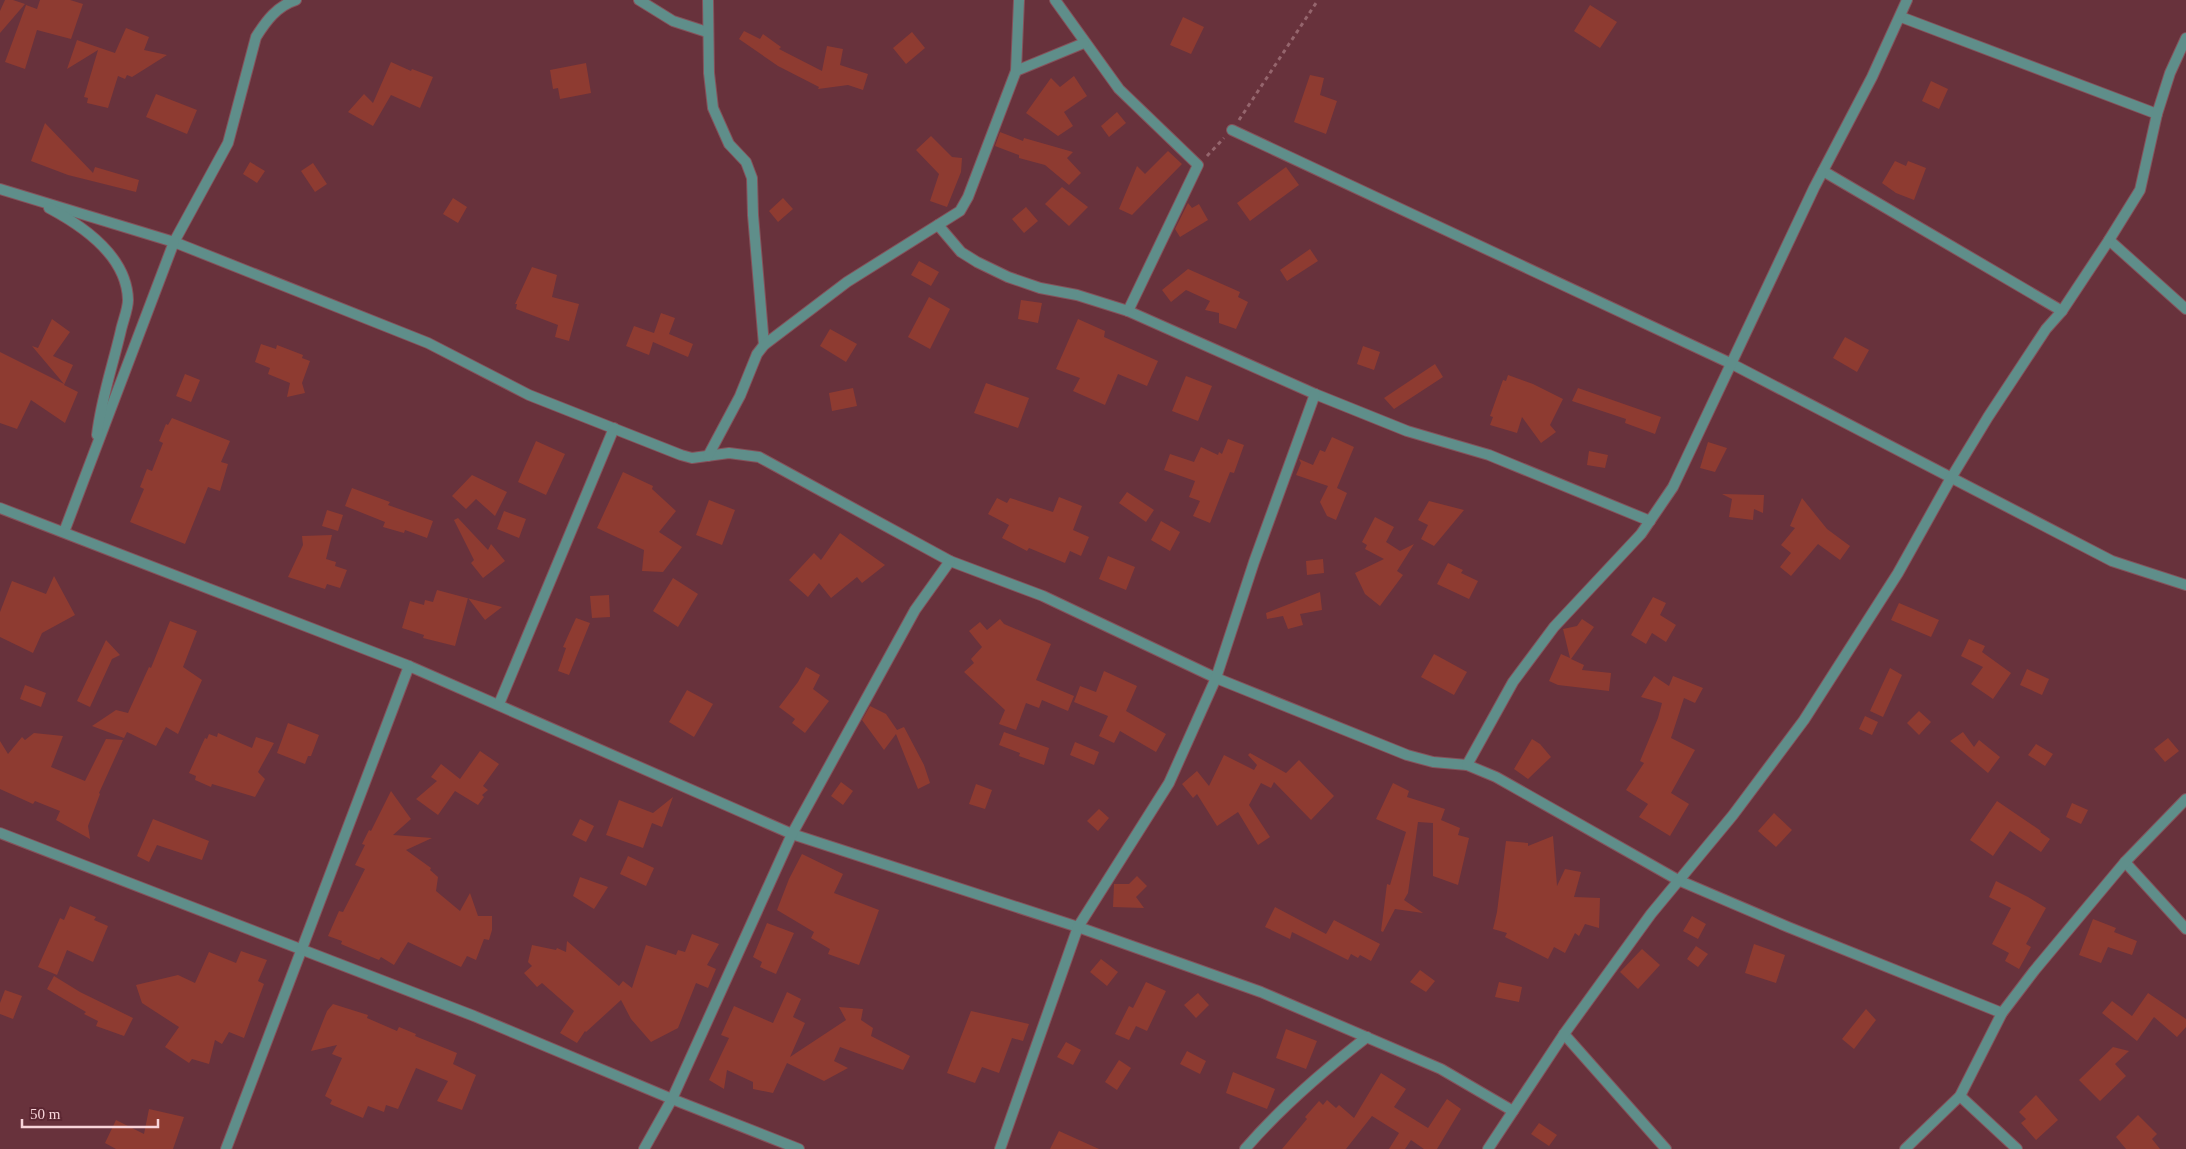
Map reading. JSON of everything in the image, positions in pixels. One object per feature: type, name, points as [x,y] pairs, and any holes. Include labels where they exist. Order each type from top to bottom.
[{"type":"street","points":[[64,532],[174,242],[228,144],[256,37],[264,24],[280,7],[296,0]]},
{"type":"street","points":[[639,0],[673,21],[707,32]]},
{"type":"street","points":[[708,0],[707,32],[713,108],[729,144],[746,162],[752,178],[753,215],[764,344]]},
{"type":"street","points":[[708,456],[740,396],[757,354],[764,344],[848,282],[960,211],[968,197],[1016,71],[1020,0]]},
{"type":"street","points":[[1055,0],[1118,89],[1198,165],[1128,311]]},
{"type":"street","points":[[1467,765],[1513,682],[1554,627],[1641,534],[1673,488],[1823,171],[1901,17],[1907,0]]},
{"type":"street","points":[[1901,17],[2157,114]]},
{"type":"street","points":[[1488,1149],[1564,1034],[1678,880],[1733,815],[1804,720],[1898,573],[1950,478],[2041,337],[2062,311],[2110,240],[2140,190],[2157,114],[2170,73],[2186,38]]},
{"type":"street","points":[[1016,71],[1084,43]]},
{"type":"street","points":[[1232,130],[1732,364],[2112,561],[2186,585]]},
{"type":"street","points":[[1823,171],[2062,311]]},
{"type":"street","points":[[0,189],[174,242],[428,343],[529,395],[681,455],[692,458],[729,453],[759,457],[950,561],[1043,596],[1216,678],[1407,755],[1433,762],[1467,765],[1496,777],[1678,880],[1788,927],[2002,1012]]},
{"type":"street","points":[[25,196],[64,216],[102,245],[122,272],[128,300],[100,407],[95,451]]},
{"type":"street","points":[[938,225],[962,252],[977,262],[1008,277],[1040,288],[1077,294],[1128,311],[1314,394],[1407,431],[1489,455],[1650,521]]},
{"type":"street","points":[[2110,240],[2186,309]]},
{"type":"street","points":[[1000,1149],[1078,927],[1169,783],[1216,678],[1254,562],[1314,394]]},
{"type":"street","points":[[499,704],[614,428]]},
{"type":"street","points":[[0,508],[409,666],[792,834],[1078,927],[1261,992],[1441,1069],[1513,1111]]},
{"type":"street","points":[[644,1149],[672,1099],[792,834],[915,610],[950,561]]},
{"type":"street","points":[[226,1149],[409,666]]},
{"type":"street","points":[[1905,1149],[1960,1096],[2002,1012],[2034,971],[2125,862],[2186,799]]},
{"type":"street","points":[[0,833],[474,1016],[672,1099],[800,1149]]},
{"type":"street","points":[[2125,862],[2186,929]]},
{"type":"street","points":[[1564,1034],[1666,1149]]},
{"type":"street","points":[[1245,1149],[1265,1125],[1318,1076],[1367,1037]]},
{"type":"street","points":[[1960,1096],[2017,1149]]},
{"type":"path","points":[[1198,165],[1232,130],[1318,0]]},
{"type":"building","points":[[5,0],[13,0],[25,4],[0,33],[0,11]]},
{"type":"building","points":[[40,0],[70,0],[83,4],[71,39],[37,30],[25,69],[5,62],[26,5],[37,9]]},
{"type":"building","points":[[1590,5],[1617,22],[1600,48],[1574,31]]},
{"type":"building","points":[[1183,17],[1204,27],[1191,54],[1170,45]]},
{"type":"building","points":[[126,28],[149,37],[144,50],[167,55],[132,77],[127,75],[125,79],[118,76],[108,108],[87,103],[88,98],[84,97],[98,50],[67,69],[77,40],[115,53]]},
{"type":"building","points":[[744,31],[760,39],[763,34],[781,47],[779,49],[822,71],[827,46],[843,49],[840,65],[868,74],[863,90],[848,85],[818,89],[819,87],[778,66],[739,39]]},
{"type":"building","points":[[912,32],[925,48],[906,64],[893,48]]},
{"type":"building","points":[[391,62],[411,71],[412,69],[433,77],[420,108],[391,95],[373,126],[348,112],[364,94],[373,103]]},
{"type":"building","points":[[586,63],[591,93],[560,99],[558,88],[553,89],[550,70]]},
{"type":"building","points":[[1310,75],[1324,78],[1320,95],[1337,101],[1326,134],[1294,122]]},
{"type":"building","points":[[1074,76],[1087,96],[1064,112],[1073,126],[1058,136],[1026,113],[1051,78],[1060,87]]},
{"type":"building","points":[[1931,81],[1948,89],[1939,109],[1922,101]]},
{"type":"building","points":[[156,94],[197,110],[187,134],[146,117]]},
{"type":"building","points":[[1117,112],[1126,123],[1109,137],[1101,126]]},
{"type":"building","points":[[45,123],[93,173],[95,167],[139,180],[136,192],[68,175],[31,161]]},
{"type":"building","points":[[1000,132],[1023,141],[1024,138],[1073,152],[1067,158],[1081,173],[1069,185],[1045,165],[1019,158],[1019,155],[995,146]]},
{"type":"building","points":[[931,136],[952,157],[962,158],[961,172],[947,207],[930,201],[939,174],[916,150]]},
{"type":"building","points":[[1168,151],[1182,164],[1132,215],[1119,209],[1137,166],[1145,174]]},
{"type":"building","points":[[1895,161],[1906,166],[1908,161],[1926,168],[1914,200],[1896,193],[1882,183]]},
{"type":"building","points":[[250,162],[265,171],[257,183],[243,174]]},
{"type":"building","points":[[313,163],[327,184],[315,192],[301,171]]},
{"type":"building","points":[[1286,167],[1299,185],[1250,221],[1237,203]]},
{"type":"building","points":[[1062,187],[1088,207],[1069,226],[1045,204]]},
{"type":"building","points":[[453,198],[467,207],[458,223],[443,214]]},
{"type":"building","points":[[783,198],[793,209],[778,222],[769,211]]},
{"type":"building","points":[[1188,203],[1192,208],[1199,204],[1208,220],[1180,237],[1175,229]]},
{"type":"building","points":[[1026,207],[1038,221],[1024,233],[1012,219]]},
{"type":"building","points":[[1310,249],[1318,261],[1287,281],[1280,270]]},
{"type":"building","points":[[919,261],[939,272],[931,286],[911,275]]},
{"type":"building","points":[[532,267],[557,275],[552,297],[579,304],[569,341],[555,337],[558,325],[516,309],[517,304],[515,304]]},
{"type":"building","points":[[1188,269],[1240,292],[1238,297],[1248,302],[1236,329],[1219,323],[1219,313],[1205,310],[1210,301],[1186,290],[1171,302],[1162,290]]},
{"type":"building","points":[[929,297],[950,309],[930,349],[908,337]]},
{"type":"building","points":[[1021,300],[1042,303],[1038,323],[1018,319]]},
{"type":"building","points":[[661,313],[675,318],[669,334],[693,344],[688,357],[653,342],[649,355],[626,346],[634,326],[654,333]]},
{"type":"building","points":[[52,319],[70,332],[53,356],[73,365],[64,385],[78,392],[65,423],[31,400],[17,429],[0,423],[0,352],[64,384],[32,346],[38,348]]},
{"type":"building","points":[[1078,319],[1105,331],[1104,337],[1158,361],[1147,386],[1118,374],[1105,405],[1073,391],[1080,378],[1056,369]]},
{"type":"building","points":[[830,329],[857,344],[846,362],[820,346]]},
{"type":"building","points":[[1845,337],[1869,350],[1857,372],[1833,358]]},
{"type":"building","points":[[261,344],[276,349],[277,345],[303,355],[302,358],[310,361],[302,383],[305,393],[287,397],[290,383],[268,374],[270,368],[255,362]]},
{"type":"building","points":[[1363,346],[1380,352],[1374,370],[1357,364]]},
{"type":"building","points":[[1435,364],[1443,377],[1394,409],[1384,398]]},
{"type":"building","points":[[185,374],[200,380],[191,402],[176,396]]},
{"type":"building","points":[[1508,375],[1533,384],[1563,399],[1550,425],[1556,432],[1541,443],[1522,417],[1517,433],[1490,425],[1493,417],[1490,416],[1503,380],[1506,381]]},
{"type":"building","points":[[1186,376],[1212,386],[1198,421],[1172,411]]},
{"type":"building","points":[[986,383],[1029,398],[1018,428],[974,413]]},
{"type":"building","points":[[853,388],[857,406],[832,411],[829,393]]},
{"type":"building","points":[[1578,388],[1661,417],[1655,434],[1625,423],[1626,419],[1572,401]]},
{"type":"building","points":[[172,418],[230,441],[221,462],[228,464],[220,491],[208,487],[185,544],[130,522],[144,489],[140,487],[147,469],[152,471],[163,443],[159,441],[166,424],[168,425]]},
{"type":"building","points":[[1332,437],[1354,447],[1337,488],[1347,493],[1336,520],[1327,516],[1320,502],[1328,486],[1296,475],[1301,463],[1299,459],[1313,465],[1320,450],[1325,452]]},
{"type":"building","points":[[1228,439],[1244,445],[1234,473],[1230,472],[1210,523],[1193,516],[1200,501],[1189,497],[1195,481],[1164,470],[1170,454],[1194,462],[1201,447],[1218,455],[1219,452],[1222,454]]},
{"type":"building","points":[[536,441],[565,454],[546,495],[518,482]]},
{"type":"building","points":[[1708,442],[1727,448],[1715,472],[1700,468]]},
{"type":"building","points":[[1589,451],[1608,455],[1605,468],[1587,465]]},
{"type":"building","points":[[623,472],[653,486],[652,489],[676,511],[659,532],[682,547],[663,572],[642,571],[644,550],[597,528]]},
{"type":"building","points":[[472,475],[507,492],[495,516],[476,499],[466,509],[452,496]]},
{"type":"building","points":[[352,488],[390,502],[388,505],[433,521],[427,538],[405,530],[404,533],[383,527],[385,522],[345,506]]},
{"type":"building","points":[[1127,492],[1154,510],[1146,522],[1119,503]]},
{"type":"building","points":[[1722,494],[1764,495],[1763,513],[1754,509],[1753,520],[1729,517],[1732,499]]},
{"type":"building","points":[[1059,497],[1082,506],[1073,530],[1089,537],[1081,556],[1070,551],[1065,563],[1029,548],[1027,551],[1002,538],[1009,525],[988,514],[997,498],[1007,503],[1010,498],[1053,512]]},
{"type":"building","points":[[1802,498],[1827,529],[1850,546],[1840,560],[1818,544],[1791,576],[1780,567],[1791,553],[1781,545],[1795,528],[1790,526]]},
{"type":"building","points":[[709,500],[735,510],[722,545],[696,535]]},
{"type":"building","points":[[1429,501],[1464,510],[1434,546],[1421,539],[1428,525],[1418,520]]},
{"type":"building","points":[[327,510],[343,515],[338,531],[322,526]]},
{"type":"building","points":[[504,511],[526,519],[519,538],[497,529]]},
{"type":"building","points":[[1375,517],[1394,527],[1386,542],[1400,551],[1414,544],[1397,571],[1403,575],[1380,606],[1365,594],[1355,573],[1384,559],[1365,549],[1367,545],[1362,542]]},
{"type":"building","points":[[458,518],[488,550],[491,544],[505,561],[483,578],[471,563],[474,560],[454,520]]},
{"type":"building","points":[[1161,521],[1180,532],[1170,551],[1151,540]]},
{"type":"building","points":[[840,533],[885,565],[862,583],[857,577],[831,598],[819,583],[808,597],[789,580],[814,553],[821,560]]},
{"type":"building","points":[[332,535],[326,559],[336,562],[335,566],[347,570],[340,588],[327,584],[325,589],[288,577],[303,545],[302,536]]},
{"type":"building","points":[[1108,556],[1135,567],[1126,590],[1099,579]]},
{"type":"building","points":[[1323,559],[1324,573],[1307,575],[1306,561]]},
{"type":"building","points":[[1448,563],[1463,570],[1461,573],[1478,581],[1469,599],[1437,584]]},
{"type":"building","points":[[54,576],[75,615],[42,633],[33,653],[0,637],[0,612],[12,581],[46,594]]},
{"type":"building","points":[[673,578],[698,594],[678,627],[653,611]]},
{"type":"building","points":[[437,590],[468,598],[455,646],[423,638],[424,635],[402,628],[410,601],[424,605],[425,600],[433,602]]},
{"type":"building","points":[[1320,592],[1322,610],[1300,614],[1303,625],[1288,629],[1283,616],[1267,619],[1266,613]]},
{"type":"building","points":[[609,595],[610,617],[592,618],[590,596]]},
{"type":"building","points":[[1653,597],[1666,603],[1660,615],[1676,625],[1666,642],[1652,633],[1646,644],[1631,635]]},
{"type":"building","points":[[468,598],[502,607],[485,620]]},
{"type":"building","points":[[1899,603],[1939,620],[1931,637],[1891,620]]},
{"type":"building","points":[[576,618],[590,623],[569,675],[558,671],[566,648],[563,647]]},
{"type":"building","points":[[1000,619],[1004,624],[1051,644],[1036,680],[1074,696],[1068,711],[1042,700],[1039,708],[1026,703],[1016,730],[999,724],[1005,710],[964,672],[974,663],[971,659],[982,647],[969,631],[980,622],[987,630]]},
{"type":"building","points":[[1582,619],[1594,627],[1571,659],[1584,665],[1582,670],[1611,673],[1609,691],[1558,685],[1549,681],[1561,654],[1570,658],[1563,629],[1577,626]]},
{"type":"building","points":[[170,621],[197,631],[183,667],[202,680],[178,734],[166,727],[156,746],[127,732],[124,738],[92,726],[116,710],[128,713],[149,667],[151,668]]},
{"type":"building","points":[[1969,639],[1985,646],[1982,652],[2011,673],[1993,699],[1971,684],[1983,667],[1961,656]]},
{"type":"building","points":[[106,640],[120,655],[112,659],[90,707],[77,701]]},
{"type":"building","points":[[1434,654],[1467,672],[1454,695],[1421,677]]},
{"type":"building","points":[[806,667],[820,675],[813,689],[829,701],[805,733],[792,723],[795,719],[779,707],[798,682]]},
{"type":"building","points":[[1890,668],[1902,675],[1883,717],[1870,711]]},
{"type":"building","points":[[2027,669],[2049,679],[2042,695],[2020,685]]},
{"type":"building","points":[[1104,671],[1137,686],[1126,711],[1166,734],[1156,752],[1120,731],[1114,743],[1099,736],[1108,716],[1074,702],[1080,686],[1096,692]]},
{"type":"building","points":[[1654,676],[1669,686],[1673,676],[1703,688],[1695,703],[1684,698],[1671,738],[1695,750],[1671,793],[1689,804],[1670,836],[1639,817],[1648,804],[1626,790],[1644,763],[1640,761],[1658,718],[1662,703],[1641,697]]},
{"type":"building","points":[[25,685],[46,693],[41,707],[20,699]]},
{"type":"building","points":[[687,690],[713,704],[694,737],[669,722]]},
{"type":"building","points":[[870,706],[886,714],[897,730],[904,727],[924,765],[930,783],[918,789],[896,734],[884,750],[862,720]]},
{"type":"building","points":[[1919,711],[1931,722],[1919,735],[1907,723]]},
{"type":"building","points":[[1865,716],[1878,722],[1872,735],[1859,729]]},
{"type":"building","points":[[288,723],[319,735],[311,756],[308,756],[305,764],[277,753]]},
{"type":"building","points":[[1004,732],[1049,748],[1044,765],[1019,756],[1020,753],[999,745]]},
{"type":"building","points":[[1963,732],[1974,747],[1979,740],[2000,757],[1988,773],[1950,741]]},
{"type":"building","points":[[34,733],[63,736],[51,767],[85,781],[106,739],[123,740],[99,793],[88,826],[90,839],[56,820],[60,811],[35,801],[33,804],[0,789],[0,741],[8,754],[22,737],[25,740]]},
{"type":"building","points":[[218,733],[252,748],[256,737],[274,743],[258,772],[265,779],[255,797],[212,784],[211,787],[195,780],[196,776],[189,773],[205,738],[207,739],[209,734],[217,737]]},
{"type":"building","points":[[2168,738],[2179,751],[2165,762],[2154,749]]},
{"type":"building","points":[[1532,739],[1540,744],[1551,757],[1528,779],[1514,769]]},
{"type":"building","points":[[1075,742],[1099,752],[1094,765],[1070,755]]},
{"type":"building","points":[[2036,744],[2053,754],[2045,766],[2028,755]]},
{"type":"building","points":[[480,751],[499,764],[483,786],[488,790],[482,795],[484,797],[478,805],[455,791],[438,815],[416,799],[437,781],[431,777],[441,764],[460,779]]},
{"type":"building","points":[[1250,753],[1286,773],[1299,760],[1334,796],[1311,820],[1274,782],[1271,788],[1261,783],[1249,805],[1270,837],[1258,845],[1238,812],[1217,826],[1197,794],[1193,798],[1182,784],[1197,771],[1209,786],[1224,755],[1254,770],[1257,765],[1248,755]]},
{"type":"building","points":[[841,782],[853,791],[843,805],[831,796]]},
{"type":"building","points":[[1393,783],[1409,791],[1407,797],[1445,809],[1441,820],[1460,828],[1458,835],[1469,838],[1458,885],[1433,876],[1433,823],[1418,822],[1408,893],[1404,900],[1423,913],[1395,909],[1383,932],[1381,931],[1387,884],[1390,885],[1406,832],[1376,819]]},
{"type":"building","points":[[976,784],[992,790],[985,809],[969,804]]},
{"type":"building","points":[[391,791],[411,819],[393,835],[432,838],[406,850],[431,868],[430,870],[438,877],[436,891],[460,911],[470,893],[478,916],[492,916],[492,930],[489,940],[484,939],[476,960],[467,956],[461,967],[408,942],[394,965],[381,957],[379,960],[341,944],[342,941],[328,936],[339,911],[343,912],[365,869],[355,865],[365,845],[362,844],[369,830],[371,831]]},
{"type":"building","points":[[673,797],[662,827],[652,823],[643,848],[606,835],[619,800],[653,813]]},
{"type":"building","points":[[1997,801],[2050,839],[2041,852],[2010,831],[1993,856],[1970,840]]},
{"type":"building","points":[[2072,803],[2088,810],[2081,824],[2066,817]]},
{"type":"building","points":[[1099,809],[1109,818],[1098,831],[1087,821]]},
{"type":"building","points":[[1774,813],[1792,830],[1776,847],[1758,831]]},
{"type":"building","points":[[153,819],[209,841],[202,860],[157,845],[149,862],[137,856]]},
{"type":"building","points":[[580,819],[594,826],[586,842],[572,835]]},
{"type":"building","points":[[1553,836],[1557,886],[1565,869],[1581,872],[1574,897],[1600,898],[1599,928],[1585,924],[1579,936],[1575,933],[1565,953],[1554,947],[1548,959],[1505,937],[1507,933],[1493,929],[1506,841],[1528,843],[1528,846]]},
{"type":"building","points":[[802,854],[843,874],[834,893],[879,910],[859,965],[828,954],[830,949],[811,938],[814,932],[777,910],[789,879]]},
{"type":"building","points":[[628,856],[654,868],[646,886],[620,874]]},
{"type":"building","points":[[1137,876],[1147,886],[1136,897],[1144,908],[1113,907],[1114,884],[1129,884]]},
{"type":"building","points":[[580,877],[608,887],[594,909],[573,896]]},
{"type":"building","points":[[1996,881],[2046,908],[2026,944],[2031,947],[2019,969],[2005,961],[2009,953],[1992,944],[2011,908],[1989,897]]},
{"type":"building","points":[[70,906],[96,917],[94,920],[108,926],[93,962],[67,950],[57,975],[38,967],[60,918],[64,920]]},
{"type":"building","points":[[1275,907],[1326,934],[1334,920],[1380,944],[1371,961],[1360,955],[1358,958],[1351,954],[1348,960],[1292,932],[1290,939],[1265,927]]},
{"type":"building","points":[[1692,916],[1706,924],[1698,939],[1683,931]]},
{"type":"building","points":[[2093,919],[2116,928],[2114,932],[2137,941],[2132,955],[2108,947],[2101,963],[2079,955]]},
{"type":"building","points":[[767,923],[794,933],[776,974],[760,967],[762,962],[753,957]]},
{"type":"building","points":[[692,934],[719,944],[707,965],[716,969],[708,988],[696,983],[678,1028],[651,1042],[631,1019],[621,1000],[585,1031],[577,1043],[560,1033],[574,1011],[542,983],[537,987],[524,973],[532,966],[528,962],[532,945],[556,950],[557,948],[566,952],[567,941],[619,986],[623,981],[632,988],[646,945],[676,955],[678,950],[685,952]]},
{"type":"building","points":[[1754,944],[1785,955],[1776,983],[1745,973]]},
{"type":"building","points":[[1696,946],[1708,954],[1698,967],[1687,959]]},
{"type":"building","points":[[1642,949],[1660,965],[1638,989],[1620,972]]},
{"type":"building","points":[[241,951],[267,960],[258,981],[264,984],[244,1038],[229,1032],[222,1044],[215,1040],[209,1064],[192,1059],[189,1063],[165,1047],[179,1027],[142,1003],[136,985],[178,975],[195,983],[209,952],[236,963]]},
{"type":"building","points":[[1101,959],[1118,972],[1107,986],[1090,972]]},
{"type":"building","points":[[1420,970],[1435,981],[1426,992],[1410,982]]},
{"type":"building","points":[[54,976],[80,992],[133,1018],[124,1036],[96,1026],[98,1021],[84,1014],[86,1012],[47,989]]},
{"type":"building","points":[[1146,982],[1166,991],[1147,1031],[1136,1026],[1129,1040],[1115,1034],[1129,1006],[1133,1008]]},
{"type":"building","points":[[1499,982],[1522,987],[1519,1002],[1495,997]]},
{"type":"building","points":[[5,990],[22,996],[13,1019],[0,1014],[0,1003]]},
{"type":"building","points":[[787,992],[801,999],[793,1017],[805,1023],[790,1057],[846,1020],[839,1007],[863,1009],[861,1020],[873,1028],[871,1036],[910,1056],[903,1070],[840,1047],[834,1061],[848,1068],[824,1081],[787,1063],[773,1093],[753,1089],[753,1082],[727,1070],[724,1089],[709,1080],[729,1038],[721,1035],[734,1006],[773,1023]]},
{"type":"building","points":[[1198,993],[1209,1005],[1196,1018],[1184,1005]]},
{"type":"building","points":[[2148,993],[2186,1019],[2186,1027],[2177,1037],[2154,1017],[2137,1041],[2102,1013],[2112,1001],[2132,1016]]},
{"type":"building","points":[[333,1004],[368,1015],[367,1018],[397,1031],[399,1027],[416,1034],[415,1036],[457,1053],[453,1064],[476,1075],[462,1110],[437,1101],[448,1081],[416,1068],[398,1109],[386,1105],[384,1112],[368,1106],[363,1118],[330,1104],[332,1100],[325,1096],[342,1058],[332,1054],[337,1045],[311,1051],[327,1011]]},
{"type":"building","points":[[1866,1009],[1876,1020],[1854,1049],[1842,1039]]},
{"type":"building","points":[[971,1011],[1029,1024],[1023,1041],[1012,1038],[999,1073],[982,1067],[975,1083],[947,1073]]},
{"type":"building","points":[[1286,1029],[1317,1041],[1306,1069],[1276,1058]]},
{"type":"building","points":[[1066,1042],[1081,1050],[1073,1065],[1057,1057]]},
{"type":"building","points":[[2113,1047],[2129,1051],[2115,1064],[2126,1076],[2100,1101],[2079,1080]]},
{"type":"building","points":[[1187,1051],[1206,1061],[1200,1074],[1180,1064]]},
{"type":"building","points":[[1119,1060],[1131,1068],[1117,1090],[1105,1082]]},
{"type":"building","points":[[1233,1072],[1275,1089],[1267,1109],[1226,1093]]},
{"type":"building","points":[[1381,1073],[1406,1089],[1394,1107],[1428,1128],[1447,1099],[1461,1109],[1437,1149],[1424,1149],[1411,1140],[1405,1149],[1389,1149],[1399,1133],[1372,1116],[1346,1149],[1282,1149],[1319,1101],[1323,1105],[1327,1100],[1336,1108],[1339,1105],[1354,1118]]},
{"type":"building","points":[[2036,1095],[2058,1120],[2036,1140],[2021,1123],[2026,1119],[2019,1112]]},
{"type":"building","points":[[149,1109],[184,1117],[173,1149],[116,1149],[105,1143],[116,1120],[144,1134]]},
{"type":"building","points":[[2138,1115],[2157,1134],[2152,1139],[2160,1149],[2126,1149],[2116,1137]]},
{"type":"building","points":[[1539,1123],[1557,1135],[1549,1146],[1531,1134]]},
{"type":"building","points":[[1059,1131],[1099,1149],[1050,1149]]}]
